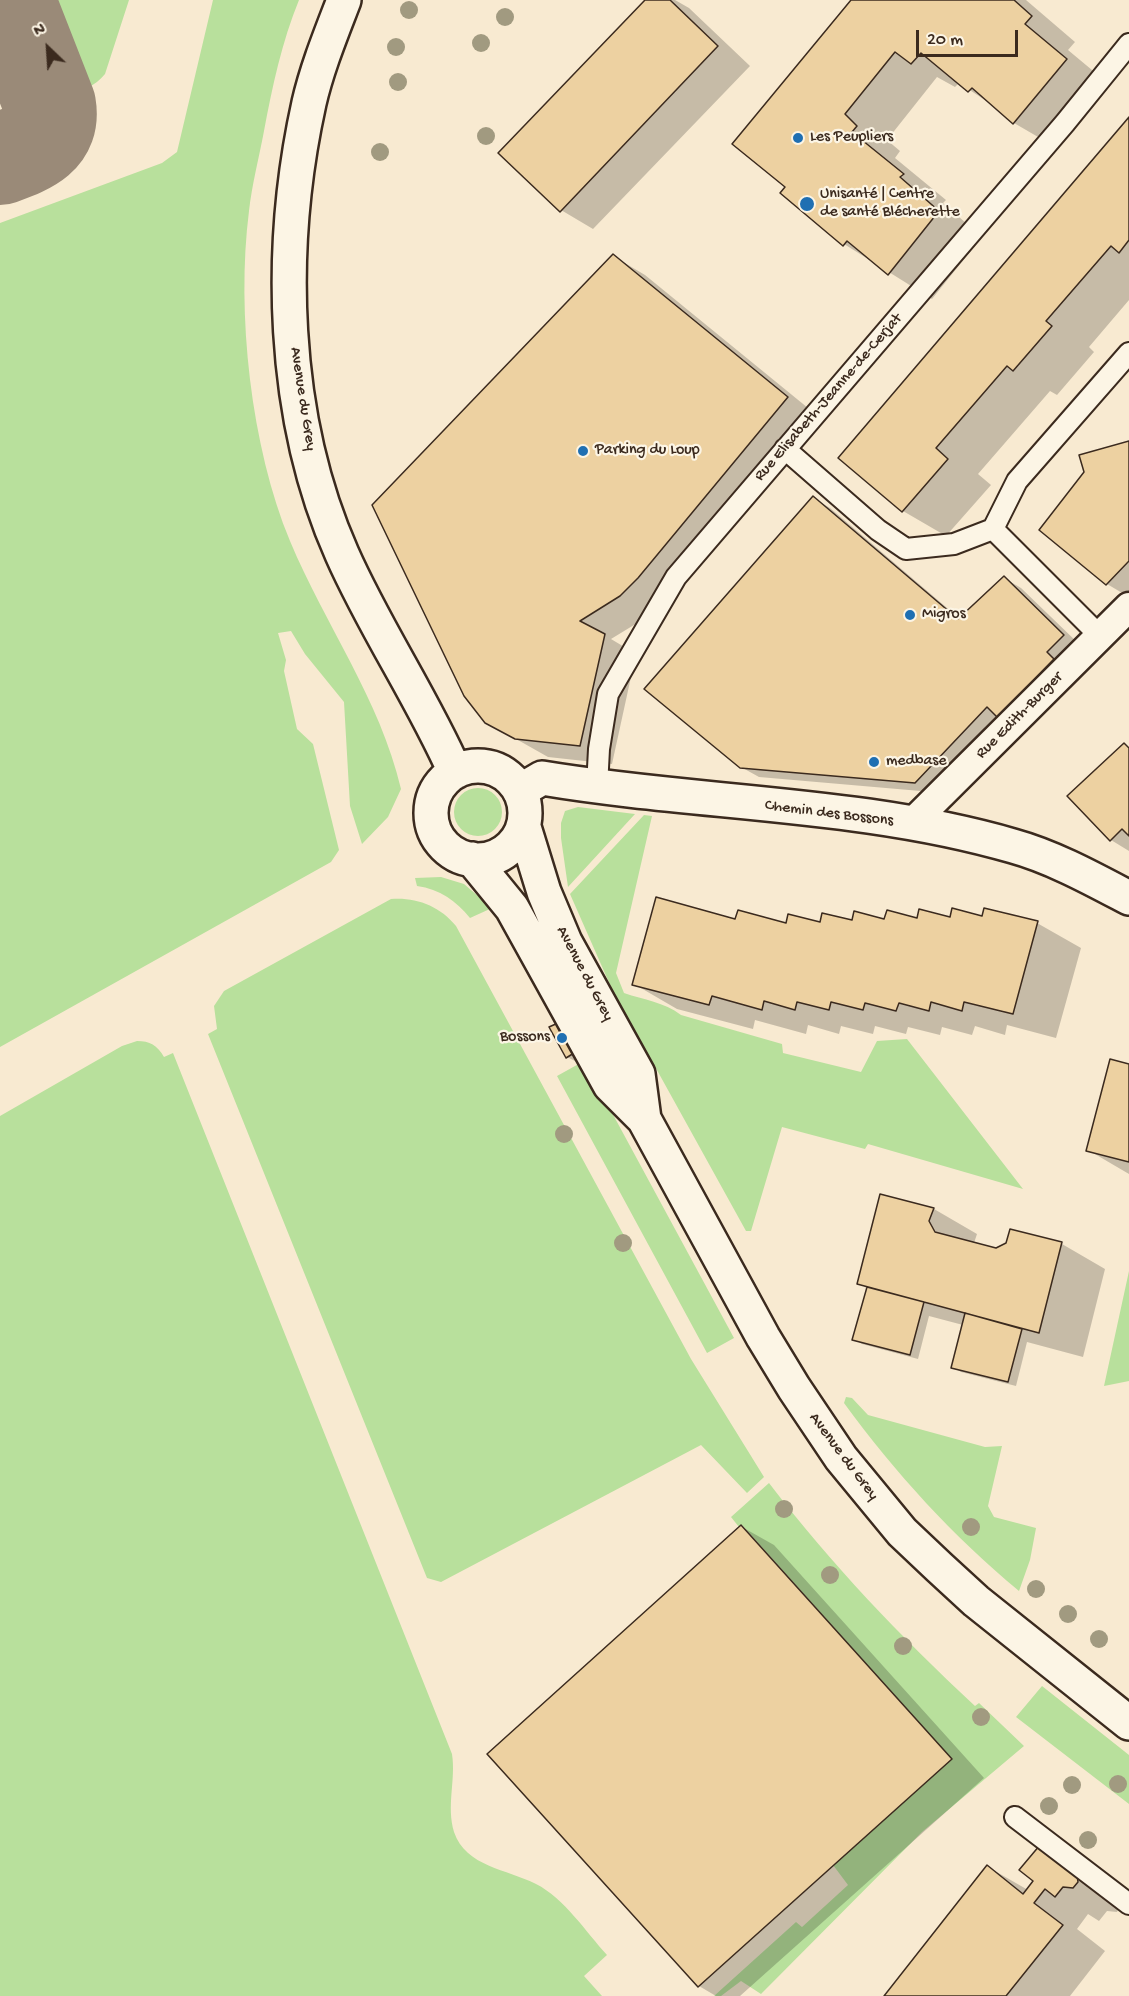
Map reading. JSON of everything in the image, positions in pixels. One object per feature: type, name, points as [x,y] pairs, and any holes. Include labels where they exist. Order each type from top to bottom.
[{"type":"street","name":"Avenue du Grey","points":[[344,0],[309,102],[297,174],[289,269],[298,396],[321,497],[342,554],[437,731],[455,772]]},
{"type":"street","name":"Rue Edith-Burger","points":[[911,825],[1129,607]]},
{"type":"street","points":[[468,767],[492,768],[504,773],[520,791],[524,802],[524,827],[518,839],[508,850],[495,857],[472,859],[458,855],[446,847],[437,835],[432,821],[432,806],[436,792],[444,780],[455,772],[468,767]]},
{"type":"street","name":"Chemin des Bossons","points":[[520,791],[542,778],[597,787],[846,814],[959,832],[1016,846],[1129,898]]},
{"type":"street","name":"Avenue du Grey","points":[[524,827],[544,892],[565,942],[638,1074],[644,1119]]},
{"type":"street","name":"Avenue du Grey","points":[[472,859],[512,908],[610,1085],[644,1119],[747,1309],[794,1388],[878,1504],[902,1532],[975,1601],[1129,1724]]},
{"type":"lane","name":"Rue Elisabeth-Jeanne-de-Cerjat","points":[[597,787],[599,748],[608,694],[676,577],[1065,123],[1129,44]]},
{"type":"lane","points":[[785,449],[878,530],[906,549],[954,544],[993,529],[1017,481],[1129,353]]},
{"type":"lane","points":[[993,529],[1100,636]]},
{"type":"lane","points":[[1015,1817],[1129,1904]]},
{"type":"green space","points":[[30,0],[129,0],[105,74],[97,82],[88,88],[66,92]]},
{"type":"green space","points":[[213,0],[299,0],[278,65],[250,201],[244,292],[250,379],[265,464],[290,541],[380,724],[401,789],[388,817],[362,844],[350,806],[344,702],[305,654],[291,631],[278,633],[286,660],[284,671],[297,729],[313,744],[339,850],[331,862],[0,1047],[0,223],[162,163],[177,152]]},
{"type":"green space","points":[[478,788],[495,795],[502,812],[495,829],[478,836],[461,829],[454,812],[461,795]]},
{"type":"green space","points":[[578,807],[635,814],[568,887],[561,823],[565,811]]},
{"type":"green space","points":[[644,815],[652,816],[616,973],[624,993],[661,1004],[681,1015],[782,1044],[783,1053],[861,1072],[877,1041],[907,1039],[1023,1189],[868,1144],[865,1149],[782,1127],[751,1231],[746,1231],[611,987],[570,894]]},
{"type":"green space","points":[[441,877],[464,884],[492,908],[470,918],[447,897],[417,886],[415,878]]},
{"type":"green space","points":[[391,899],[427,904],[443,913],[456,926],[691,1359],[764,1477],[747,1493],[701,1445],[441,1582],[427,1578],[208,1034],[217,1029],[214,1006],[224,991]]},
{"type":"green space","points":[[137,1041],[153,1044],[164,1057],[173,1053],[452,1754],[451,1813],[454,1832],[460,1844],[478,1860],[536,1884],[556,1898],[574,1916],[607,1955],[584,1976],[602,1996],[0,1996],[0,1116],[122,1046]]},
{"type":"green space","points":[[584,1061],[734,1338],[707,1353],[557,1076]]},
{"type":"green space","points":[[1129,1271],[1129,1381],[1104,1386]]},
{"type":"green space","points":[[846,1397],[852,1398],[868,1415],[985,1447],[1002,1446],[988,1506],[994,1517],[1036,1528],[1030,1560],[1019,1591],[994,1570],[926,1503],[844,1403]]},
{"type":"green space","points":[[769,1483],[817,1543],[893,1626],[975,1706],[979,1703],[1024,1746],[922,1832],[761,1994],[741,1981],[721,1996],[714,1996],[796,1922],[802,1927],[848,1885],[833,1865],[952,1759],[742,1525],[739,1527],[731,1517]]},
{"type":"green space","points":[[1042,1686],[1129,1755],[1129,1804],[1016,1717]]},
{"type":"building","points":[[645,0],[670,0],[718,46],[560,212],[498,153]]},
{"type":"building","name":"Les Peupliers","points":[[851,0],[1014,0],[1032,16],[1025,24],[1067,59],[1013,124],[972,88],[968,92],[921,53],[911,64],[895,52],[845,114],[857,126],[852,132],[904,174],[900,177],[939,211],[888,275],[847,241],[843,246],[780,193],[785,187],[732,144]]},
{"type":"building","points":[[1129,117],[1129,240],[1119,253],[1111,246],[1046,321],[1052,326],[1013,371],[1007,366],[936,448],[948,459],[902,512],[838,458]]},
{"type":"building","name":"Parking du Loup","points":[[613,254],[788,397],[638,578],[620,596],[580,621],[605,634],[580,746],[515,739],[485,723],[464,696],[372,505]]},
{"type":"building","points":[[1129,441],[1129,561],[1106,585],[1039,530],[1084,472],[1079,455]]},
{"type":"building","points":[[813,496],[958,619],[1004,576],[1064,635],[1047,652],[1054,659],[1033,681],[1039,687],[1004,724],[987,707],[915,783],[740,768],[644,689]]},
{"type":"building","points":[[1124,743],[1129,748],[1129,836],[1122,829],[1110,841],[1067,796]]},
{"type":"building","points":[[656,897],[735,919],[738,910],[786,923],[788,914],[820,922],[822,913],[852,920],[854,911],[884,919],[887,910],[917,918],[919,909],[950,917],[952,908],[982,916],[984,908],[1038,921],[1013,1014],[964,1002],[962,1011],[931,1002],[929,1011],[899,1003],[896,1011],[865,1003],[863,1010],[831,1002],[829,1010],[797,1002],[795,1010],[764,1001],[762,1010],[712,996],[709,1005],[632,985]]},
{"type":"building","points":[[558,1023],[574,1053],[566,1058],[549,1027]]},
{"type":"building","points":[[1110,1059],[1129,1064],[1129,1162],[1086,1151]]},
{"type":"building","points":[[880,1194],[934,1208],[929,1221],[935,1232],[996,1248],[1006,1243],[1010,1229],[1062,1242],[1039,1333],[857,1284]]},
{"type":"building","points":[[867,1287],[924,1302],[910,1355],[852,1340]]},
{"type":"building","points":[[965,1313],[1022,1329],[1008,1382],[951,1368]]},
{"type":"building","points":[[741,1525],[952,1759],[698,1987],[487,1754]]},
{"type":"building","points":[[1040,1845],[1077,1875],[1078,1882],[1073,1888],[1063,1887],[1055,1897],[1045,1889],[1034,1903],[1063,1925],[1006,1996],[884,1996],[987,1865],[1023,1894],[1033,1881],[1019,1870]]},
{"type":"taxiway","points":[[0,159],[29,147],[37,141],[49,127],[51,117],[50,105],[9,0]]},
{"type":"place","name":"Les Peupliers","points":[[798,138]]},
{"type":"place","name":"Unisanté | Centre de santé Blécherette","points":[[807,204]]},
{"type":"place","name":"Parking du Loup","points":[[583,451]]},
{"type":"place","name":"Migros","points":[[910,615]]},
{"type":"place","name":"medbase","points":[[874,762]]},
{"type":"place","name":"Bossons","points":[[562,1038]]}]
